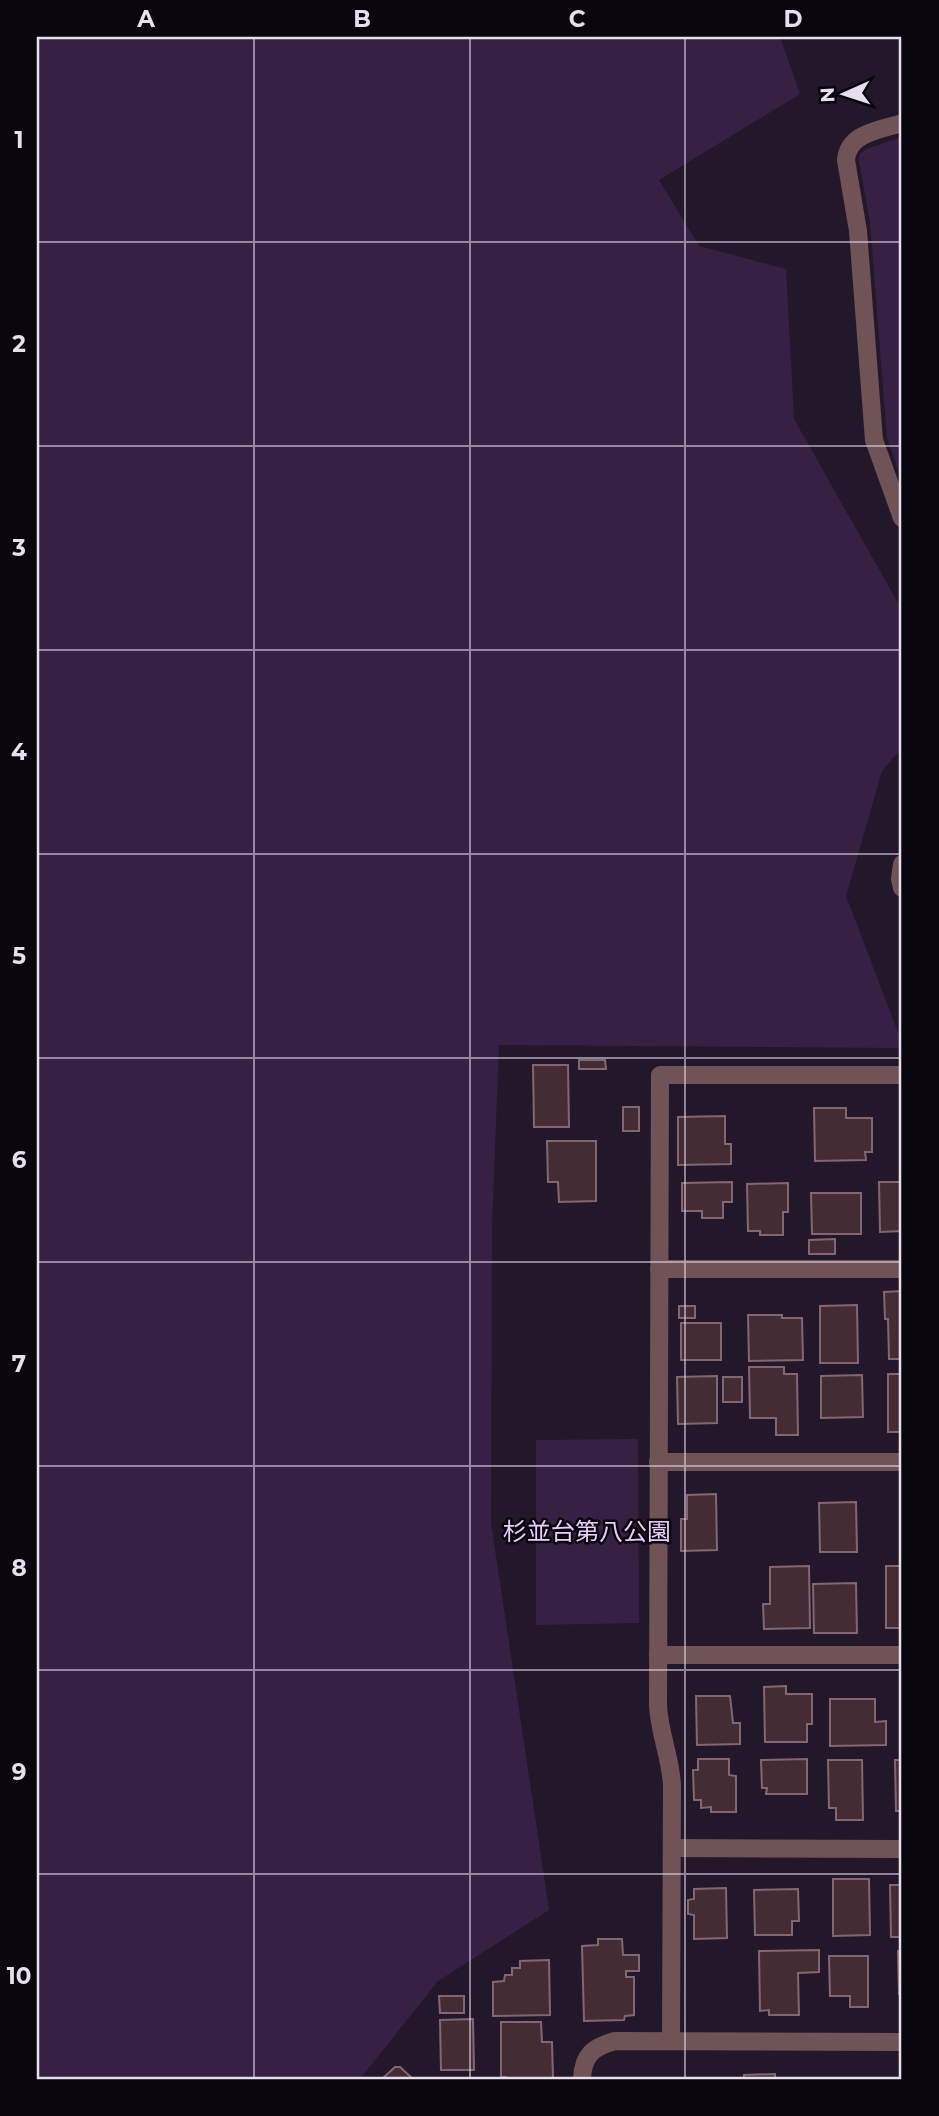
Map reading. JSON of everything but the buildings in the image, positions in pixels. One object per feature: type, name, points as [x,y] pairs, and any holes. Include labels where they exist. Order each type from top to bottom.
[{"type":"street","points":[[902,123],[852,142],[846,151],[846,160],[858,231],[874,440],[902,518]]},
{"type":"street","points":[[902,864],[902,888]]},
{"type":"street","points":[[671,2041],[671,1772],[658,1718],[660,1075],[902,1076]]},
{"type":"street","points":[[659,1269],[902,1269]]},
{"type":"street","points":[[658,1462],[902,1462]]},
{"type":"street","points":[[658,1655],[902,1655]]},
{"type":"street","points":[[672,1848],[902,1849]]},
{"type":"street","points":[[582,2079],[587,2057],[598,2045],[615,2041],[902,2042]]},
{"type":"green space","points":[[37,37],[780,37],[800,94],[659,180],[699,246],[786,269],[794,419],[902,610],[902,748],[882,771],[846,896],[902,1048],[499,1045],[492,1225],[491,1523],[549,1910],[438,1981],[360,2079],[37,2079]]},
{"type":"green space","points":[[902,137],[902,481],[887,438],[870,223],[859,160],[860,154],[866,149]]},
{"type":"green space","name":"杉並台第八公園","points":[[638,1439],[639,1623],[536,1625],[536,1440]]}]
